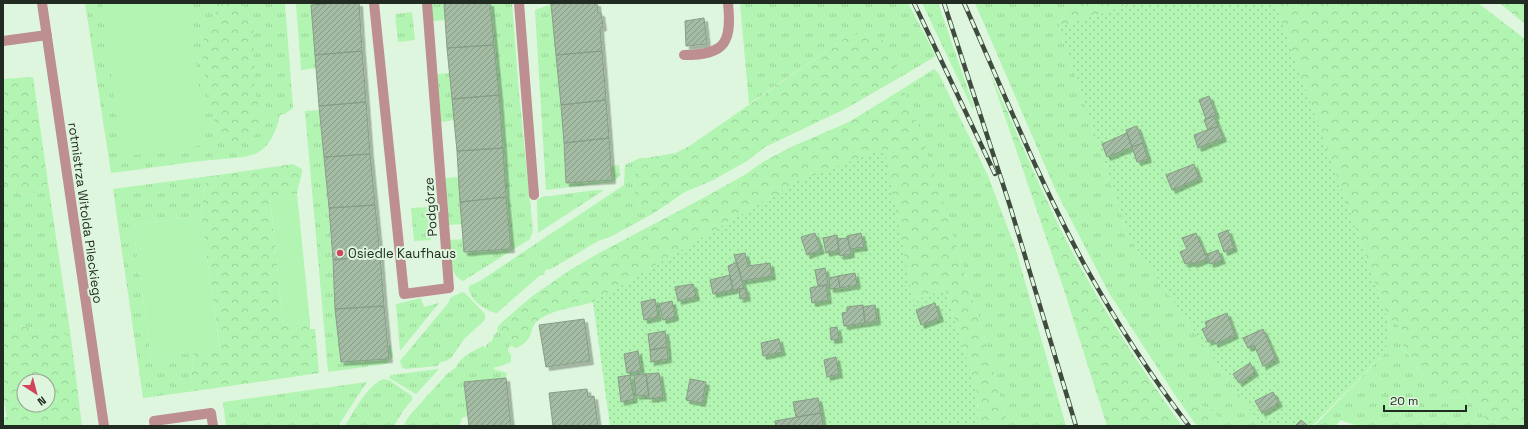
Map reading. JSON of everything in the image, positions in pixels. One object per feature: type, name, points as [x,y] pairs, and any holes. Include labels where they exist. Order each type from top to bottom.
[{"type":"street","name":"rotmistrza Witolda Pileckiego","points":[[42,3],[104,426]]},
{"type":"street","name":"Podgórze","points":[[374,3],[404,294],[449,288],[427,3]]},
{"type":"street","points":[[520,3],[534,195]]},
{"type":"street","points":[[684,55],[707,53],[724,44],[728,37],[728,3]]},
{"type":"street","points":[[3,41],[47,35]]},
{"type":"street","points":[[155,426],[154,420],[211,413],[213,426]]},
{"type":"green space","points":[[85,3],[285,3],[293,108],[285,114],[280,115],[270,141],[262,150],[252,155],[111,173]]},
{"type":"green space","points":[[102,3],[189,3],[206,145],[121,157]]},
{"type":"green space","points":[[220,3],[242,3],[250,14],[253,27],[255,89],[261,118],[257,134],[236,143],[221,142],[216,137],[214,118],[209,100],[202,55],[204,39]]},
{"type":"green space","points":[[296,3],[311,3],[316,68],[301,70]]},
{"type":"green space","points":[[430,3],[444,3],[445,20],[434,21],[432,19]]},
{"type":"green space","points":[[490,3],[512,3],[519,93],[533,231],[530,239],[463,281],[455,274],[451,265],[448,243],[450,240],[463,239],[464,252],[511,249]]},
{"type":"green space","points":[[740,3],[908,3],[936,56],[897,79],[897,67],[844,39],[749,104]]},
{"type":"green space","points":[[922,3],[938,3],[974,107],[972,108]]},
{"type":"green space","points":[[975,3],[1071,3],[1066,6],[1059,27],[1129,238],[1261,426],[1225,426],[1212,409],[1177,398],[1109,293],[1056,191]]},
{"type":"green space","points":[[1071,3],[1134,3],[1059,27],[1066,6]]},
{"type":"green space","points":[[1134,3],[1275,3],[1389,322],[1386,352],[1312,426],[1261,426],[1129,238],[1059,27]]},
{"type":"green space","points":[[1275,3],[1478,3],[1525,39],[1525,426],[1501,426],[1488,421],[1469,399],[1447,397],[1420,372],[1403,347],[1403,332],[1394,320],[1389,322]]},
{"type":"green space","points":[[1498,3],[1525,3],[1525,24],[1502,5]]},
{"type":"green space","points":[[551,4],[561,105],[566,183],[612,180],[611,166],[619,165],[620,175],[612,182],[546,190],[535,10]]},
{"type":"green space","points":[[412,12],[415,40],[398,42],[395,14]]},
{"type":"green space","points":[[865,31],[884,41],[897,67],[897,79],[845,109],[765,147],[747,161],[713,180],[685,192],[654,213],[641,209],[639,202],[635,198],[635,174],[645,163],[646,158],[676,153],[691,145],[844,39]]},
{"type":"green space","points":[[934,69],[939,74],[988,176],[1016,250],[1066,426],[1008,426],[984,335],[920,130],[906,99],[905,93],[901,90]]},
{"type":"green space","points":[[989,70],[1045,196],[1078,263],[1120,334],[1150,381],[1182,426],[1107,426],[1064,290]]},
{"type":"green space","points":[[449,73],[454,120],[442,122],[439,119],[435,77],[438,74]]},
{"type":"green space","points":[[33,77],[48,183],[37,192],[19,194],[3,183],[3,79]]},
{"type":"green space","points":[[901,90],[905,93],[906,99],[920,129],[984,335],[1008,426],[978,426],[977,393],[945,289],[913,301],[798,181],[593,302],[559,310],[546,315],[533,326],[530,337],[527,341],[516,348],[509,345],[511,341],[508,335],[498,331],[497,328],[501,323],[531,297],[570,270],[707,196],[791,147],[849,122]]},
{"type":"green space","points":[[319,110],[341,362],[388,359],[387,346],[391,346],[393,356],[386,364],[328,372],[305,111]]},
{"type":"green space","points":[[884,149],[913,301],[945,289],[977,393],[978,426],[610,426],[593,302],[798,181]]},
{"type":"green space","points":[[640,158],[646,158],[645,163],[635,175],[637,198],[643,208],[654,213],[610,237],[598,241],[551,269],[545,270],[544,275],[538,277],[497,313],[488,310],[474,300],[469,291],[469,286],[480,281],[624,185],[625,165]]},
{"type":"green space","points":[[293,164],[302,169],[297,194],[270,197],[283,325],[310,322],[310,329],[315,329],[319,373],[195,391],[191,380],[194,352],[220,348],[201,215],[206,180],[211,176]]},
{"type":"green space","points":[[211,176],[206,180],[201,215],[133,225],[151,358],[194,352],[191,380],[195,391],[143,398],[113,189]]},
{"type":"green space","points":[[459,177],[462,224],[449,225],[443,181],[446,178]]},
{"type":"green space","points":[[3,183],[19,194],[37,192],[48,183],[71,338],[56,329],[36,331],[21,325],[3,343]]},
{"type":"green space","points":[[604,190],[538,233],[537,200],[542,197]]},
{"type":"green space","points":[[297,194],[310,322],[283,325],[270,196]]},
{"type":"green space","points":[[429,207],[431,240],[414,241],[411,208]]},
{"type":"green space","points":[[201,215],[220,349],[151,358],[133,225]]},
{"type":"green space","points":[[462,292],[465,293],[485,314],[485,319],[483,322],[464,339],[451,358],[441,362],[437,366],[405,369],[402,367],[400,361],[449,302],[450,298]]},
{"type":"green space","points":[[421,298],[424,307],[439,303],[400,351],[396,304]]},
{"type":"green space","points":[[1394,320],[1403,332],[1403,347],[1420,372],[1447,397],[1469,399],[1488,421],[1501,426],[1358,426],[1340,420],[1336,426],[1314,426],[1386,352],[1389,322]]},
{"type":"green space","points":[[21,325],[36,331],[56,329],[71,338],[82,426],[3,426],[3,418],[7,417],[3,395],[3,343],[8,333]]},
{"type":"green space","points":[[498,331],[508,335],[511,341],[508,351],[511,355],[511,362],[493,369],[507,373],[506,378],[464,382],[468,416],[462,418],[460,424],[455,426],[403,426],[409,416],[461,360],[483,346],[485,348],[488,343],[492,341],[494,335]]},
{"type":"green space","points":[[439,369],[416,394],[389,378],[391,375]]},
{"type":"green space","points":[[383,379],[389,380],[412,396],[412,400],[394,426],[345,426],[366,393],[377,382]]},
{"type":"green space","points":[[367,382],[338,426],[226,426],[223,402]]},
{"type":"green space","points":[[1177,398],[1212,409],[1225,426],[1197,426]]},
{"type":"building","points":[[359,3],[362,51],[315,55],[311,5]]},
{"type":"building","points":[[444,3],[490,3],[494,45],[447,48]]},
{"type":"building","points":[[597,3],[598,13],[601,13],[603,27],[600,28],[602,51],[556,55],[551,4]]},
{"type":"building","points":[[704,18],[707,44],[686,46],[685,21]]},
{"type":"building","points":[[494,45],[499,95],[452,99],[447,48]]},
{"type":"building","points":[[362,51],[366,102],[319,106],[315,55]]},
{"type":"building","points":[[602,51],[606,100],[561,105],[556,55]]},
{"type":"building","points":[[499,95],[503,148],[457,151],[452,99]]},
{"type":"building","points":[[1209,96],[1216,115],[1206,119],[1199,100]]},
{"type":"building","points":[[606,100],[609,138],[564,143],[561,105]]},
{"type":"building","points":[[366,102],[370,154],[324,157],[319,106]]},
{"type":"building","points":[[1214,116],[1218,126],[1208,130],[1204,120]]},
{"type":"building","points":[[1137,126],[1143,143],[1132,147],[1126,130]]},
{"type":"building","points":[[1218,126],[1223,138],[1198,148],[1194,135]]},
{"type":"building","points":[[1127,133],[1132,147],[1107,157],[1102,144]]},
{"type":"building","points":[[609,138],[612,180],[566,183],[564,143]]},
{"type":"building","points":[[1143,143],[1148,159],[1137,162],[1132,147]]},
{"type":"building","points":[[503,148],[506,197],[460,202],[457,151]]},
{"type":"building","points":[[370,154],[375,205],[329,208],[324,157]]},
{"type":"building","points":[[1194,164],[1199,178],[1172,190],[1166,175]]},
{"type":"building","points":[[506,197],[511,249],[464,252],[460,202]]},
{"type":"building","points":[[375,205],[380,255],[333,260],[329,208]]},
{"type":"building","points":[[1228,230],[1234,248],[1224,252],[1218,234]]},
{"type":"building","points":[[815,233],[821,250],[807,255],[801,237]]},
{"type":"building","points":[[861,233],[864,247],[850,249],[847,236]]},
{"type":"building","points":[[1196,233],[1207,259],[1193,264],[1192,262],[1185,264],[1180,252],[1187,249],[1182,238]]},
{"type":"building","points":[[837,235],[839,250],[826,253],[823,238]]},
{"type":"building","points":[[848,238],[851,254],[840,256],[837,239]]},
{"type":"building","points":[[1218,250],[1222,260],[1210,264],[1207,254]]},
{"type":"building","points":[[745,253],[748,266],[770,263],[772,276],[742,281],[734,255]]},
{"type":"building","points":[[380,255],[384,306],[335,309],[333,260]]},
{"type":"building","points":[[737,262],[744,288],[733,290],[728,266]]},
{"type":"building","points":[[825,268],[828,285],[818,286],[815,270]]},
{"type":"building","points":[[855,273],[857,285],[840,288],[838,276]]},
{"type":"building","points":[[730,275],[733,290],[713,294],[710,280]]},
{"type":"building","points":[[838,276],[840,288],[830,289],[829,278]]},
{"type":"building","points":[[693,284],[696,297],[678,301],[675,287]]},
{"type":"building","points":[[826,285],[828,300],[812,303],[810,288]]},
{"type":"building","points":[[745,288],[747,297],[740,299],[739,289]]},
{"type":"building","points":[[655,299],[658,317],[644,320],[641,302]]},
{"type":"building","points":[[672,301],[675,317],[663,320],[659,304]]},
{"type":"building","points":[[935,303],[940,318],[921,325],[916,310]]},
{"type":"building","points":[[863,305],[865,323],[844,326],[842,313],[847,312],[847,307]]},
{"type":"building","points":[[875,305],[877,321],[865,323],[863,307]]},
{"type":"building","points":[[384,306],[389,359],[341,362],[335,309]]},
{"type":"building","points":[[1227,313],[1235,335],[1215,344],[1213,340],[1208,342],[1202,329],[1207,327],[1205,322]]},
{"type":"building","points":[[584,319],[590,361],[546,367],[539,325]]},
{"type":"building","points":[[837,327],[839,339],[831,340],[830,328]]},
{"type":"building","points":[[1263,329],[1276,359],[1263,366],[1254,345],[1248,348],[1243,338]]},
{"type":"building","points":[[665,331],[667,347],[650,350],[648,334]]},
{"type":"building","points":[[779,339],[782,352],[763,356],[761,343]]},
{"type":"building","points":[[667,347],[668,359],[651,362],[650,350]]},
{"type":"building","points":[[638,351],[641,371],[627,373],[624,354]]},
{"type":"building","points":[[836,357],[839,374],[827,377],[824,360]]},
{"type":"building","points":[[1250,363],[1255,372],[1239,383],[1233,374]]},
{"type":"building","points":[[659,373],[663,397],[649,399],[646,374]]},
{"type":"building","points":[[646,374],[649,395],[636,396],[634,375]]},
{"type":"building","points":[[630,375],[634,399],[621,402],[618,377]]},
{"type":"building","points":[[506,378],[511,426],[469,426],[464,382]]},
{"type":"building","points":[[690,379],[706,382],[702,403],[686,400]]},
{"type":"building","points":[[587,389],[588,397],[594,396],[598,426],[553,426],[549,393]]},
{"type":"building","points":[[1273,392],[1279,403],[1262,413],[1255,401]]},
{"type":"building","points":[[818,398],[821,413],[796,417],[793,402]]},
{"type":"building","points":[[821,413],[823,426],[776,426],[775,421]]},
{"type":"building","points":[[1301,420],[1308,426],[1295,426]]},
{"type":"railway","points":[[914,3],[995,174]]},
{"type":"railway","points":[[944,3],[1010,206],[1076,426]]},
{"type":"railway","points":[[964,3],[1037,168],[1084,264],[1134,347],[1160,387],[1189,426]]},
{"type":"place","name":"Osiedle Kaufhaus","points":[[340,253]]}]
